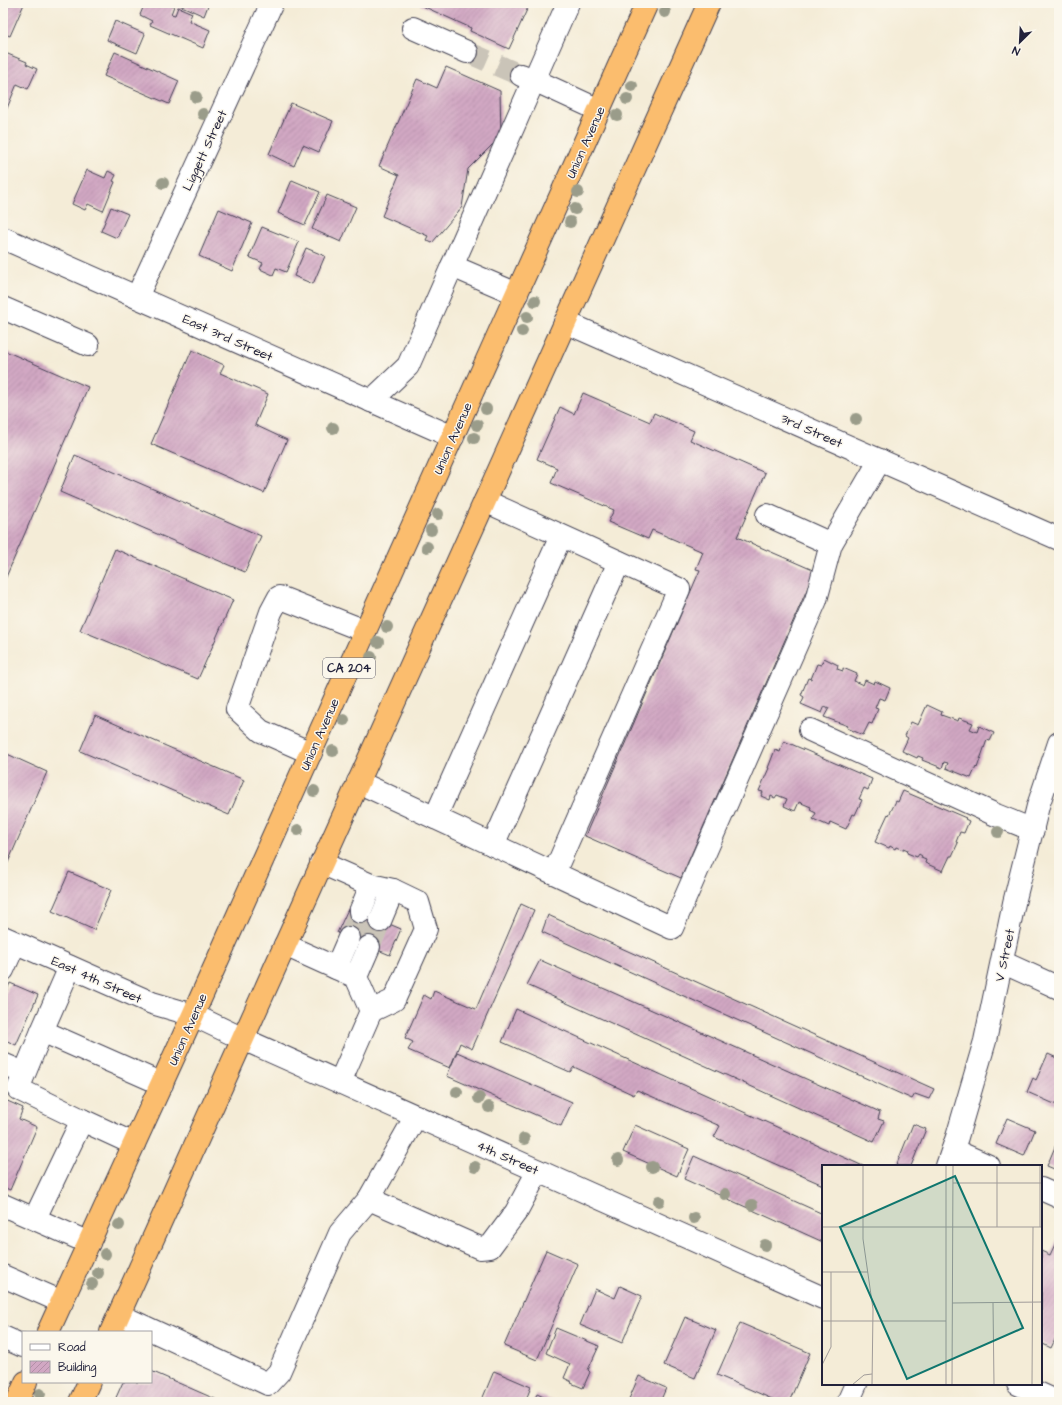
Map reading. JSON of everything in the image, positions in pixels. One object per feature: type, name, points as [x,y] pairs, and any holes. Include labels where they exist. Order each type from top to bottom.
[{"type":"highway","name":"Union Avenue","points":[[48,1331],[162,1084],[647,3]]},
{"type":"highway","points":[[115,1324],[708,3]]},
{"type":"highway","points":[[17,1402],[26,1383]]},
{"type":"highway","points":[[80,1402],[89,1383]]},
{"type":"street","name":"Liggett Street","points":[[137,297],[272,3]]},
{"type":"street","points":[[371,401],[408,366],[452,266],[527,77],[568,3]]},
{"type":"street","points":[[413,28],[466,52]]},
{"type":"street","points":[[527,77],[599,110]]},
{"type":"street","name":"East 3rd Street","points":[[3,238],[453,437]]},
{"type":"street","points":[[452,266],[517,294]]},
{"type":"street","points":[[3,308],[88,345]]},
{"type":"street","name":"3rd Street","points":[[565,322],[1059,539]]},
{"type":"street","points":[[358,782],[672,928],[816,600],[831,544],[880,460]]},
{"type":"street","points":[[485,502],[679,589],[554,873]]},
{"type":"street","points":[[767,516],[831,544]]},
{"type":"street","points":[[435,818],[562,536]]},
{"type":"street","points":[[493,845],[619,562]]},
{"type":"street","points":[[311,753],[261,731],[238,709],[272,612],[279,597],[366,631]]},
{"type":"street","points":[[810,730],[996,816],[1033,830]]},
{"type":"street","name":"V Street","points":[[950,1158],[985,1041],[1014,903],[1038,806],[1059,743]]},
{"type":"street","points":[[322,863],[371,885],[393,890],[418,902],[426,929],[394,1000],[371,1011],[340,1082]]},
{"type":"street","points":[[360,912],[371,885]]},
{"type":"street","points":[[380,921],[393,890]]},
{"type":"street","points":[[336,968],[349,938]]},
{"type":"street","points":[[3,970],[9,940]]},
{"type":"street","name":"East 4th Street","points":[[9,940],[152,1003],[193,1015]]},
{"type":"street","points":[[285,945],[356,977],[371,1011]]},
{"type":"street","points":[[356,977],[369,947]]},
{"type":"street","points":[[1002,962],[1059,988]]},
{"type":"street","points":[[70,967],[18,1089],[134,1144]]},
{"type":"street","name":"4th Street","points":[[193,1015],[242,1039],[822,1298]]},
{"type":"street","points":[[42,1031],[162,1084]]},
{"type":"street","points":[[3,1064],[24,1073]]},
{"type":"street","points":[[152,1339],[268,1384],[279,1372],[340,1233],[369,1199],[416,1116]]},
{"type":"street","points":[[35,1218],[82,1120]]},
{"type":"street","points":[[950,1158],[984,1165]]},
{"type":"street","points":[[369,1199],[480,1248],[490,1247],[516,1212],[538,1170]]},
{"type":"street","points":[[1042,1190],[1059,1198]]},
{"type":"street","points":[[3,1205],[89,1242]]},
{"type":"street","points":[[3,1276],[62,1302]]},
{"type":"street","points":[[115,1324],[133,1331]]},
{"type":"street","points":[[3,1338],[22,1346]]},
{"type":"street","points":[[848,1402],[856,1385]]},
{"type":"street","points":[[1020,1385],[1058,1402]]},
{"type":"building","points":[[3,3],[24,4],[10,36],[3,33]]},
{"type":"building","points":[[145,3],[168,3],[174,6],[171,14],[175,15],[178,7],[192,13],[189,21],[210,30],[203,48],[150,25],[152,21],[140,15]]},
{"type":"building","points":[[175,3],[209,3],[204,16]]},
{"type":"building","points":[[416,3],[530,3],[509,49],[470,31],[471,28]]},
{"type":"building","points":[[115,21],[145,34],[137,53],[107,40]]},
{"type":"building","points":[[3,52],[27,62],[26,64],[37,69],[28,89],[17,84],[5,113],[3,112]]},
{"type":"building","points":[[115,52],[179,81],[169,104],[104,76]]},
{"type":"building","points":[[446,67],[500,91],[501,136],[468,169],[462,207],[432,243],[426,240],[428,236],[382,216],[399,175],[379,166],[417,79],[437,88]]},
{"type":"building","points":[[291,103],[333,121],[319,152],[303,145],[294,166],[269,154]]},
{"type":"building","points":[[87,170],[105,178],[108,171],[116,175],[113,181],[115,182],[103,211],[88,204],[85,210],[72,204]]},
{"type":"building","points":[[292,180],[320,192],[305,225],[278,213]]},
{"type":"building","points":[[327,195],[356,207],[341,242],[312,229]]},
{"type":"building","points":[[111,207],[128,214],[117,238],[101,231]]},
{"type":"building","points":[[219,209],[252,223],[232,271],[199,256]]},
{"type":"building","points":[[262,227],[299,242],[286,272],[276,268],[273,275],[260,269],[263,263],[249,257]]},
{"type":"building","points":[[306,248],[325,256],[313,284],[294,276]]},
{"type":"building","points":[[3,350],[88,387],[3,584]]},
{"type":"building","points":[[192,350],[224,365],[220,373],[268,394],[255,425],[287,440],[264,493],[151,444]]},
{"type":"building","points":[[583,393],[650,422],[654,413],[694,431],[690,440],[765,473],[737,537],[815,571],[681,878],[585,836],[700,570],[696,569],[703,552],[652,530],[648,539],[608,522],[614,510],[551,483],[557,468],[537,459],[560,407],[574,414]]},
{"type":"building","points":[[75,455],[261,536],[245,572],[60,492]]},
{"type":"building","points":[[115,549],[233,600],[198,679],[80,630]]},
{"type":"building","points":[[824,658],[838,665],[837,669],[843,671],[843,668],[857,674],[854,681],[863,685],[865,680],[874,684],[875,681],[890,688],[885,700],[879,698],[875,708],[878,709],[872,724],[869,723],[863,735],[847,728],[848,726],[824,717],[829,708],[825,706],[822,713],[801,704],[804,697],[801,695],[808,678],[811,679],[817,664],[821,665]]},
{"type":"building","points":[[927,705],[942,712],[941,715],[958,721],[959,718],[973,723],[970,729],[977,732],[979,726],[994,733],[990,741],[987,740],[977,768],[976,767],[971,778],[946,768],[948,763],[944,762],[942,768],[922,760],[923,758],[918,756],[917,758],[902,751],[908,738],[905,736],[911,722],[918,725]]},
{"type":"building","points":[[95,715],[244,780],[229,815],[80,751]]},
{"type":"building","points":[[784,741],[872,779],[868,790],[864,788],[859,799],[862,800],[846,829],[830,822],[829,826],[813,819],[816,813],[810,810],[811,807],[799,802],[795,811],[784,806],[787,799],[777,795],[775,798],[771,796],[770,800],[761,796],[763,792],[759,791],[775,750],[780,752]]},
{"type":"building","points":[[5,753],[47,772],[3,874],[3,758]]},
{"type":"building","points":[[903,791],[966,818],[965,819],[969,821],[964,833],[960,832],[956,842],[958,843],[943,871],[925,863],[926,860],[921,858],[922,856],[919,854],[917,857],[907,853],[908,850],[903,848],[903,850],[896,847],[895,849],[890,846],[889,848],[875,842],[888,814],[889,815],[896,801],[898,802]]},
{"type":"building","points":[[69,872],[111,890],[94,930],[52,911]]},
{"type":"building","points":[[521,904],[534,910],[472,1049],[460,1043],[450,1068],[408,1050],[413,1042],[405,1038],[424,995],[431,999],[434,991],[476,1009]]},
{"type":"building","points":[[349,907],[401,929],[390,955],[337,933]]},
{"type":"building","points":[[548,915],[934,1089],[929,1099],[915,1094],[912,1099],[542,932]]},
{"type":"building","points":[[540,960],[880,1112],[878,1119],[884,1121],[874,1142],[527,985]]},
{"type":"building","points":[[10,983],[38,995],[16,1045],[3,1039],[3,998]]},
{"type":"building","points":[[516,1009],[861,1165],[822,1165],[822,1185],[714,1137],[720,1126],[637,1090],[634,1095],[574,1067],[570,1072],[502,1042]]},
{"type":"building","points":[[457,1052],[572,1102],[561,1126],[447,1076]]},
{"type":"building","points":[[1048,1054],[1059,1059],[1059,1106],[1027,1092],[1033,1078],[1036,1080]]},
{"type":"building","points":[[3,1099],[23,1108],[19,1119],[37,1127],[10,1190],[3,1187]]},
{"type":"building","points":[[1007,1118],[1035,1130],[1024,1156],[996,1144]]},
{"type":"building","points":[[913,1124],[926,1129],[911,1165],[896,1165]]},
{"type":"building","points":[[635,1125],[689,1149],[677,1176],[623,1152]]},
{"type":"building","points":[[1057,1142],[1059,1142],[1059,1171],[1047,1166]]},
{"type":"building","points":[[694,1156],[822,1214],[822,1242],[684,1179]]},
{"type":"building","points":[[1057,1240],[1059,1241],[1059,1331],[1051,1348],[1042,1344],[1042,1251],[1050,1255]]},
{"type":"building","points":[[546,1250],[578,1264],[537,1360],[504,1346]]},
{"type":"building","points":[[620,1286],[642,1296],[622,1343],[580,1325],[595,1289],[615,1298]]},
{"type":"building","points":[[685,1317],[716,1330],[695,1378],[664,1365]]},
{"type":"building","points":[[740,1323],[810,1353],[789,1402],[779,1402],[717,1375]]},
{"type":"building","points":[[556,1328],[599,1346],[588,1370],[590,1372],[583,1388],[564,1378],[570,1364],[546,1353]]},
{"type":"building","points":[[152,1371],[222,1402],[114,1402],[123,1383],[152,1383]]},
{"type":"building","points":[[494,1371],[531,1387],[525,1402],[481,1402]]},
{"type":"building","points":[[639,1376],[666,1388],[660,1402],[636,1402],[629,1399]]},
{"type":"building","points":[[537,1394],[555,1402],[533,1402]]},
{"type":"tunnel","points":[[467,52],[520,75]]},
{"type":"tunnel","points":[[349,938],[360,912]]},
{"type":"tunnel","points":[[369,947],[380,921]]}]
